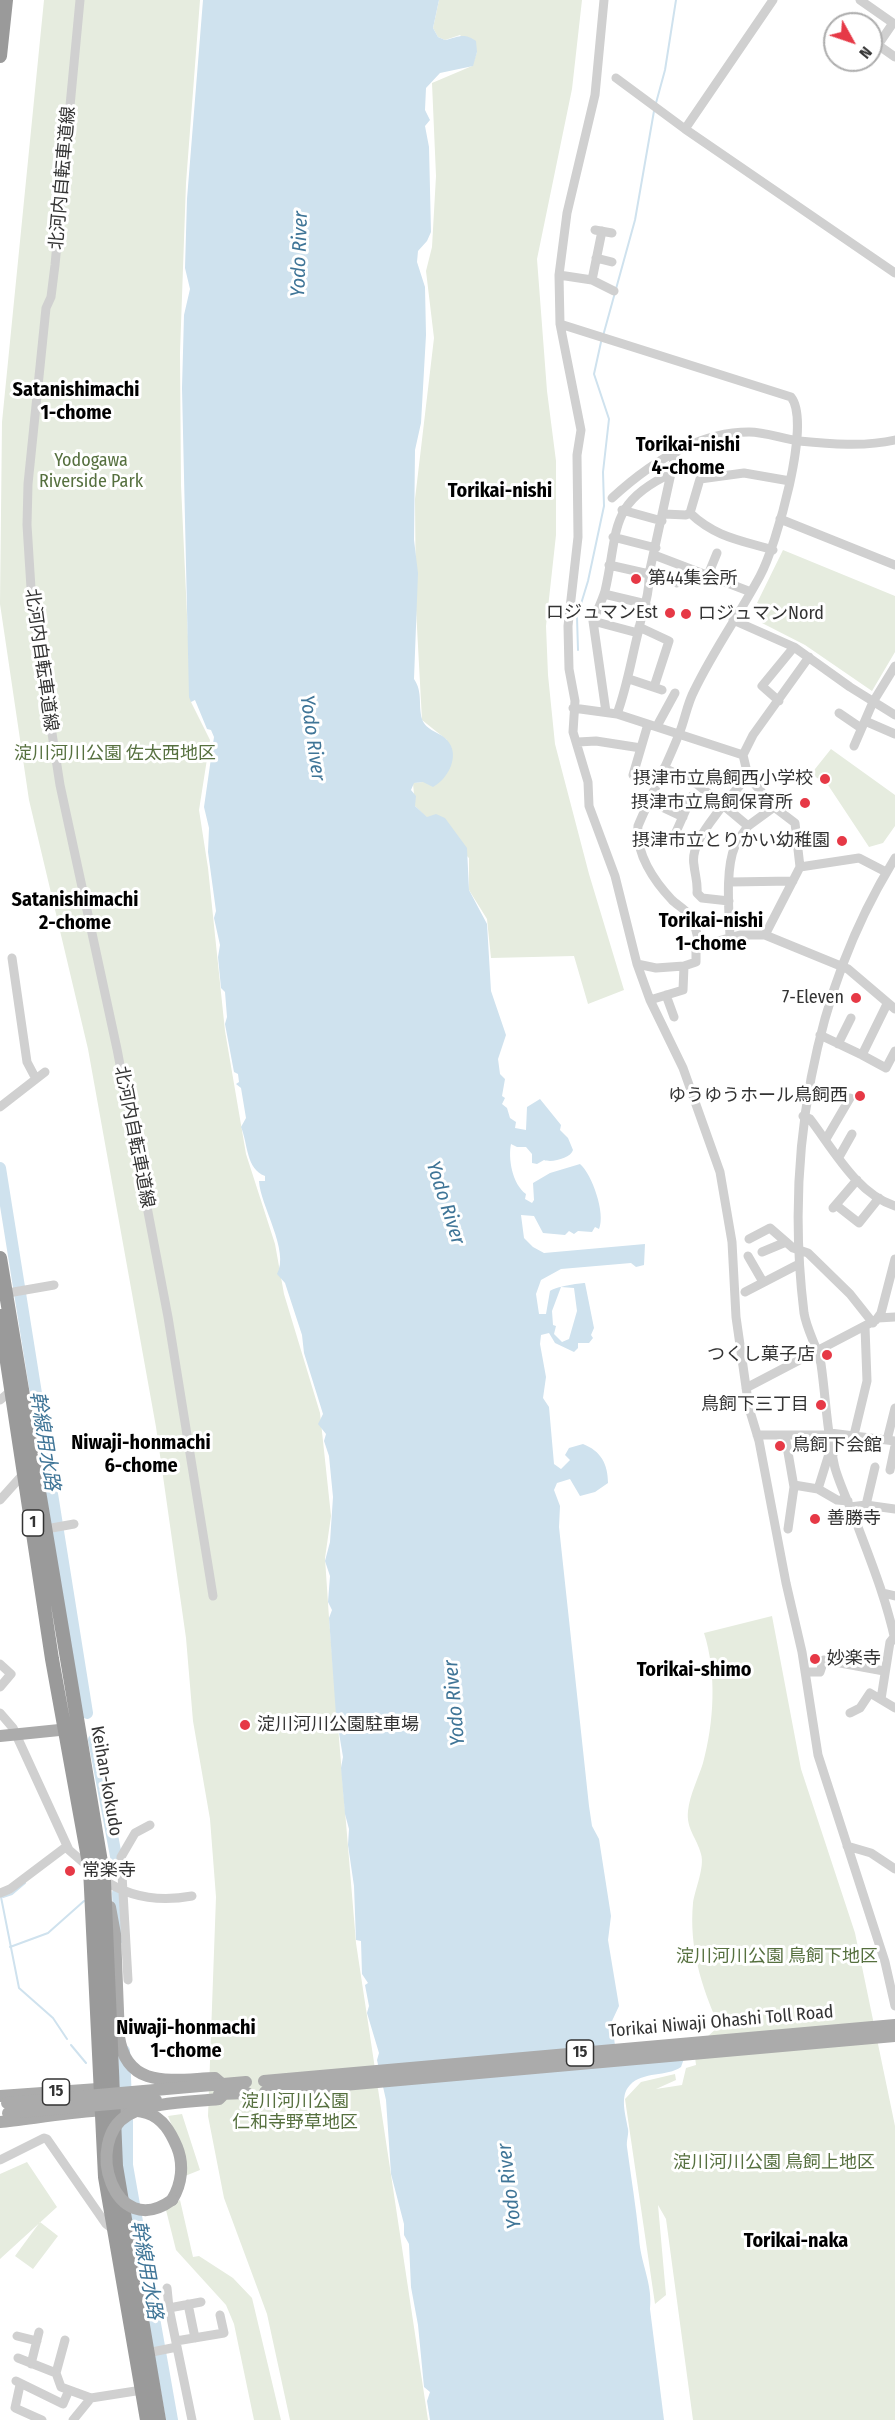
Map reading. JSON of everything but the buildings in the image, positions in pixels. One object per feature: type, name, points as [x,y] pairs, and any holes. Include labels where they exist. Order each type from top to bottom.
[{"type":"highway","points":[[0,56],[6,0]]},
{"type":"highway","name":"Keihan-kokudo","points":[[0,1258],[16,1292],[54,1527],[72,1729],[90,1869],[106,2089],[105,2177],[147,2420]]},
{"type":"highway","name":"Keihan-kokudo","points":[[0,1316],[6,1394],[26,1471],[52,1659],[72,1729],[104,1880],[106,2089]]},
{"type":"highway","name":"Keihan-kokudo","points":[[107,2111],[120,2199],[156,2351],[159,2420]]},
{"type":"main road","points":[[0,1736],[72,1729]]},
{"type":"main road","points":[[104,1880],[121,1963],[119,2037],[121,2050],[128,2062],[142,2075],[164,2080],[215,2078],[223,2089]]},
{"type":"main road","points":[[895,2020],[821,2028],[815,2037],[821,2046],[895,2043]]},
{"type":"main road","name":"Torikai Niwaji Ohashi Toll Road","points":[[265,2086],[815,2037],[895,2025]]},
{"type":"main road","name":"Torikai Niwaji Ohashi Toll Road","points":[[815,2037],[895,2036]]},
{"type":"main road","name":"15","points":[[2,2108],[247,2087]]},
{"type":"main road","name":"15","points":[[2,2108],[106,2089]]},
{"type":"main road","name":"15","points":[[2,2108],[107,2111],[147,2113],[170,2132],[178,2151],[181,2178],[172,2200],[160,2208],[147,2211],[135,2210],[122,2201],[112,2186],[107,2158],[110,2134],[123,2119],[141,2109],[219,2099],[223,2089]]},
{"type":"street","name":"北河内自転車道線","points":[[80,0],[55,265],[51,297],[46,308],[29,473],[27,525],[32,604],[60,785],[117,1049],[168,1317],[213,1596]]},
{"type":"street","points":[[604,0],[595,95],[567,213],[559,275],[561,324],[581,430],[577,455],[579,528],[568,616],[569,669],[575,701],[573,732],[578,742],[588,782],[589,806],[615,876],[637,964],[650,1000],[683,1068],[720,1172],[732,1242],[736,1317],[746,1388],[805,1672],[818,1755],[847,1846],[890,1961],[895,2006]]},
{"type":"street","points":[[685,129],[773,0]]},
{"type":"street","points":[[860,0],[893,23],[878,45],[895,57]]},
{"type":"street","points":[[616,78],[685,129],[895,273]]},
{"type":"street","points":[[592,280],[598,231],[612,233]]},
{"type":"street","points":[[596,258],[612,262]]},
{"type":"street","points":[[559,275],[592,280],[614,291]]},
{"type":"street","points":[[561,324],[791,397],[798,405],[798,441],[773,549],[692,694],[680,734],[638,826],[638,845],[662,890],[690,915],[700,946]]},
{"type":"street","points":[[612,498],[633,479],[675,454],[701,439],[720,435],[751,432],[798,441],[832,443],[895,440]]},
{"type":"street","points":[[617,714],[629,679],[638,630],[650,589],[649,574],[663,518],[675,454]]},
{"type":"street","points":[[606,712],[593,621],[604,594],[613,537],[622,510],[640,492],[672,473]]},
{"type":"street","points":[[690,513],[700,479],[744,473],[790,481]]},
{"type":"street","points":[[622,510],[663,518],[690,513]]},
{"type":"street","points":[[690,513],[706,528],[723,536],[773,549]]},
{"type":"street","points":[[780,519],[895,565]]},
{"type":"street","points":[[613,537],[655,551],[683,566],[751,592]]},
{"type":"street","points":[[708,575],[717,553]]},
{"type":"street","points":[[609,565],[649,574]]},
{"type":"street","points":[[677,583],[683,566]]},
{"type":"street","points":[[604,594],[645,604]]},
{"type":"street","points":[[593,621],[638,630],[669,642],[658,689],[629,679]]},
{"type":"street","points":[[733,621],[794,647],[895,715]]},
{"type":"street","points":[[779,701],[762,686],[794,647]]},
{"type":"street","points":[[765,934],[800,867],[795,823],[774,807],[748,776],[743,755],[753,735],[809,657]]},
{"type":"street","points":[[855,746],[873,702],[895,666]]},
{"type":"street","points":[[633,774],[641,748],[652,725],[675,693]]},
{"type":"street","points":[[573,708],[617,714],[743,755]]},
{"type":"street","points":[[838,713],[895,734]]},
{"type":"street","points":[[578,742],[596,741],[641,748]]},
{"type":"street","points":[[664,768],[693,782],[748,826]]},
{"type":"street","points":[[729,901],[702,898],[697,893],[698,880],[693,863],[704,831],[748,776]]},
{"type":"street","points":[[676,832],[692,796]]},
{"type":"street","points":[[649,801],[683,818]]},
{"type":"street","points":[[730,937],[730,882],[735,845],[748,826],[774,807]]},
{"type":"street","points":[[800,867],[859,858],[895,881]]},
{"type":"street","points":[[881,1699],[890,1642],[895,1638],[883,1593],[833,1455],[818,1351],[807,1324],[799,1264],[799,1170],[803,1116],[820,1035],[842,966],[885,873],[895,858]]},
{"type":"street","points":[[730,882],[794,880]]},
{"type":"street","points":[[637,964],[656,968],[684,966],[696,962],[696,950],[700,946],[730,937],[765,934],[842,966],[891,1006],[862,1055]]},
{"type":"street","points":[[12,958],[27,1062],[36,1079]]},
{"type":"street","points":[[650,1000],[683,990],[684,966]]},
{"type":"street","points":[[666,995],[674,1017]]},
{"type":"street","points":[[838,1044],[850,1018]]},
{"type":"street","points":[[820,1035],[886,1068],[895,1051]]},
{"type":"street","points":[[0,1107],[45,1072]]},
{"type":"street","points":[[826,1139],[850,1098]]},
{"type":"street","points":[[803,1116],[810,1119],[857,1180],[895,1206]]},
{"type":"street","points":[[839,1157],[852,1134]]},
{"type":"street","points":[[857,1180],[834,1207],[860,1223],[879,1197]]},
{"type":"street","points":[[749,1239],[770,1228],[793,1248],[808,1253],[850,1294],[872,1323]]},
{"type":"street","points":[[762,1252],[786,1242]]},
{"type":"street","points":[[748,1256],[764,1282]]},
{"type":"street","points":[[854,1435],[867,1381],[872,1323],[895,1259]]},
{"type":"street","points":[[745,1292],[799,1264]]},
{"type":"street","points":[[16,1292],[54,1285]]},
{"type":"street","points":[[746,1388],[872,1323],[895,1317]]},
{"type":"street","points":[[0,1360],[6,1394]]},
{"type":"street","points":[[890,1470],[895,1408]]},
{"type":"street","points":[[757,1435],[854,1435],[892,1442]]},
{"type":"street","points":[[785,1435],[794,1485],[788,1530]]},
{"type":"street","points":[[818,1490],[828,1457],[833,1455]]},
{"type":"street","points":[[866,1505],[875,1467]]},
{"type":"street","points":[[0,1500],[26,1471]]},
{"type":"street","points":[[794,1485],[818,1490],[849,1504],[895,1509]]},
{"type":"street","points":[[54,1527],[74,1524]]},
{"type":"street","points":[[883,1593],[895,1596]]},
{"type":"street","points":[[805,1672],[820,1672],[824,1660],[884,1671]]},
{"type":"street","points":[[0,1664],[11,1674],[0,1687]]},
{"type":"street","points":[[850,1713],[860,1708],[870,1693],[895,1708]]},
{"type":"street","points":[[0,1713],[16,1734],[67,1846],[73,1854],[104,1880],[124,1891],[156,1899],[192,1896]]},
{"type":"street","points":[[128,1980],[121,1963],[124,1891],[121,1857],[135,1833],[150,1825]]},
{"type":"street","points":[[0,1893],[10,1889],[67,1846]]},
{"type":"street","points":[[847,1846],[872,1853],[895,1869]]},
{"type":"street","points":[[0,2160],[44,2138],[47,2139],[106,2224],[114,2230]]},
{"type":"street","points":[[167,2288],[192,2420]]},
{"type":"street","points":[[169,2308],[201,2302]]},
{"type":"street","points":[[188,2304],[195,2338]]},
{"type":"street","points":[[156,2351],[195,2338],[224,2333],[220,2315]]},
{"type":"street","points":[[17,2336],[38,2337],[31,2364]]},
{"type":"street","points":[[65,2340],[56,2373],[61,2387],[91,2398],[142,2390]]},
{"type":"street","points":[[18,2358],[56,2373]]},
{"type":"street","points":[[42,2420],[15,2408],[18,2383],[63,2404],[69,2390]]},
{"type":"street","points":[[77,2419],[91,2398]]},
{"type":"green space","points":[[44,0],[200,0],[186,183],[180,353],[181,485],[191,702],[210,740],[199,810],[208,868],[225,1031],[246,1154],[275,1244],[284,1294],[320,1413],[331,1516],[325,1558],[329,1618],[356,1943],[428,2420],[290,2420],[267,2314],[224,2198],[208,2116],[216,1897],[210,1819],[193,1721],[186,1638],[156,1427],[88,1049],[29,800],[0,604],[2,422]]},
{"type":"green space","points":[[439,0],[582,0],[572,89],[537,259],[547,391],[556,461],[556,535],[546,626],[555,744],[589,874],[624,990],[588,1004],[574,956],[491,958],[487,919],[469,890],[469,858],[415,806],[413,783],[423,782],[447,740],[422,720],[416,609],[415,499],[434,338],[426,271],[432,247],[436,176],[432,83],[472,66],[477,52],[460,35],[445,40],[438,37],[433,28]]},
{"type":"green space","points":[[783,550],[895,596],[895,652],[872,691],[805,645],[762,623],[769,609],[757,603]]},
{"type":"green space","points":[[831,749],[895,795],[895,826],[883,843],[869,847],[828,785],[811,774]]},
{"type":"green space","name":"淀川河川公園 鳥飼上地区","points":[[772,1616],[801,1769],[855,1933],[895,2126],[895,2420],[693,2420],[666,2219],[658,2205],[666,2295],[655,2304],[625,2099],[641,2082],[675,2074],[676,2080],[656,2089],[682,2085],[686,2068],[696,2065],[694,2049],[719,2026],[702,1981],[695,1951],[693,1903],[702,1859],[688,1817],[690,1799],[707,1748],[712,1715],[711,1665],[704,1633]]},
{"type":"green space","points":[[182,2114],[200,2170],[185,2176],[183,2152],[168,2116]]},
{"type":"green space","points":[[27,2162],[57,2207],[0,2259],[0,2174]]},
{"type":"green space","points":[[180,2200],[193,2257],[199,2256],[233,2278],[252,2298],[281,2420],[254,2420],[234,2324],[226,2305],[176,2250],[166,2210]]},
{"type":"green space","points":[[40,2222],[58,2236],[33,2269],[15,2256]]},
{"type":"water","name":"Yodo River","points":[[203,0],[439,0],[433,28],[438,37],[445,40],[464,36],[472,38],[476,41],[477,52],[473,66],[440,73],[426,88],[425,110],[430,120],[425,126],[429,147],[431,232],[418,251],[417,262],[425,287],[426,335],[421,423],[415,450],[414,540],[418,573],[414,679],[419,694],[422,719],[430,729],[447,740],[451,746],[453,759],[448,773],[433,787],[423,782],[414,783],[411,790],[416,796],[415,806],[427,817],[436,814],[445,818],[467,848],[469,890],[487,924],[491,991],[506,1035],[498,1059],[500,1074],[505,1079],[502,1096],[505,1098],[502,1104],[507,1108],[510,1118],[516,1122],[515,1128],[526,1130],[527,1107],[540,1099],[561,1125],[560,1130],[568,1138],[573,1150],[561,1159],[544,1160],[537,1164],[532,1163],[532,1154],[526,1147],[511,1144],[511,1163],[517,1184],[526,1194],[525,1199],[532,1203],[534,1200],[533,1183],[550,1173],[580,1164],[589,1176],[597,1195],[601,1214],[599,1229],[595,1227],[592,1232],[578,1231],[574,1234],[569,1231],[565,1235],[543,1233],[534,1216],[521,1215],[524,1238],[544,1253],[645,1244],[644,1265],[636,1267],[631,1263],[561,1269],[541,1280],[536,1294],[539,1314],[546,1314],[550,1291],[561,1287],[552,1311],[553,1325],[556,1326],[554,1334],[562,1342],[569,1339],[577,1311],[574,1288],[562,1287],[585,1283],[594,1328],[591,1335],[593,1338],[589,1343],[578,1343],[578,1348],[574,1352],[555,1343],[549,1333],[541,1335],[540,1344],[546,1377],[543,1398],[549,1407],[554,1464],[561,1469],[570,1460],[565,1455],[569,1448],[583,1444],[599,1454],[608,1476],[608,1483],[595,1492],[580,1496],[570,1479],[557,1483],[554,1490],[560,1506],[559,1527],[589,1806],[592,1826],[599,1839],[611,1916],[608,1940],[619,2006],[612,2021],[616,2054],[687,2050],[681,2067],[635,2081],[627,2090],[624,2100],[628,2131],[627,2147],[640,2246],[650,2291],[650,2309],[664,2420],[430,2420],[427,2401],[430,2392],[424,2387],[418,2325],[411,2287],[409,2244],[404,2235],[404,2224],[391,2174],[386,2100],[377,2060],[379,2053],[367,2013],[369,2006],[365,1985],[368,1983],[362,1974],[361,1941],[356,1940],[354,1886],[348,1845],[349,1829],[345,1814],[341,1768],[343,1757],[336,1715],[329,1618],[332,1610],[328,1602],[330,1576],[325,1561],[330,1542],[333,1497],[329,1456],[324,1441],[326,1434],[318,1424],[323,1414],[304,1353],[302,1335],[285,1283],[277,1274],[280,1253],[259,1181],[265,1181],[265,1176],[254,1168],[248,1155],[241,1127],[246,1118],[241,1088],[236,1084],[239,1082],[238,1074],[234,1072],[225,1024],[227,1017],[225,992],[221,988],[218,957],[220,945],[214,918],[216,911],[208,852],[209,828],[204,807],[214,737],[211,730],[207,729],[195,700],[191,702],[189,697],[182,388],[184,315],[190,289],[185,268],[187,199]]},
{"type":"waterway","points":[[656,103],[665,70],[676,0]]},
{"type":"waterway","points":[[603,336],[635,220],[654,111]]},
{"type":"waterway","points":[[578,650],[577,617],[588,581],[604,506],[603,472],[609,419],[594,374],[601,342]]},
{"type":"waterway","name":"幹線用水路","points":[[0,1168],[87,1713]]},
{"type":"waterway","name":"幹線用水路","points":[[94,1740],[119,1872]]},
{"type":"waterway","points":[[3,1897],[12,1894],[25,1883]]},
{"type":"waterway","name":"幹線用水路","points":[[118,1893],[120,1937]]},
{"type":"waterway","points":[[1,1897],[19,1988],[53,2018],[67,2039]]},
{"type":"waterway","points":[[10,1947],[48,1933],[84,1901]]},
{"type":"waterway","points":[[71,2045],[86,2063]]},
{"type":"waterway","name":"幹線用水路","points":[[124,2051],[126,2103]]},
{"type":"waterway","name":"幹線用水路","points":[[127,2120],[127,2165],[172,2420]]},
{"type":"place","name":"第44集会所","points":[[636,579]]},
{"type":"place","name":"ロジュマンEst","points":[[670,613]]},
{"type":"place","name":"ロジュマンNord","points":[[686,614]]},
{"type":"place","name":"摂津市立鳥飼西小学校","points":[[825,779]]},
{"type":"place","name":"摂津市立鳥飼保育所","points":[[805,803]]},
{"type":"place","name":"摂津市立とりかい幼稚園","points":[[842,841]]},
{"type":"place","name":"7-Eleven","points":[[856,998]]},
{"type":"place","name":"ゆうゆうホール鳥飼西","points":[[860,1096]]},
{"type":"place","name":"つくし菓子店","points":[[827,1355]]},
{"type":"place","name":"鳥飼下三丁目","points":[[821,1405]]},
{"type":"place","name":"鳥飼下会館","points":[[780,1446]]},
{"type":"place","name":"善勝寺","points":[[815,1519]]},
{"type":"place","name":"妙楽寺","points":[[815,1659]]},
{"type":"place","name":"淀川河川公園駐車場","points":[[245,1725]]},
{"type":"place","name":"常楽寺","points":[[70,1871]]},
{"type":"district","name":"Satanishimachi 1-chome","points":[[76,402]]},
{"type":"district","name":"Torikai-nishi 4-chome","points":[[688,456]]},
{"type":"district","name":"Torikai-nishi","points":[[500,491]]},
{"type":"district","name":"Satanishimachi 2-chome","points":[[75,912]]},
{"type":"district","name":"Torikai-nishi 1-chome","points":[[711,932]]},
{"type":"district","name":"Niwaji-honmachi 6-chome","points":[[141,1454]]},
{"type":"district","name":"Torikai-shimo","points":[[694,1670]]},
{"type":"district","name":"Niwaji-honmachi 1-chome","points":[[186,2040]]},
{"type":"district","name":"Torikai-naka","points":[[796,2241]]},
{"type":"park label","name":"Yodogawa Riverside Park","points":[[91,471]]},
{"type":"park label","name":"淀川河川公園 佐太西地区","points":[[115,754]]},
{"type":"park label","name":"淀川河川公園 鳥飼下地区","points":[[777,1957]]},
{"type":"park label","name":"淀川河川公園 仁和寺野草地区","points":[[295,2112]]}]
